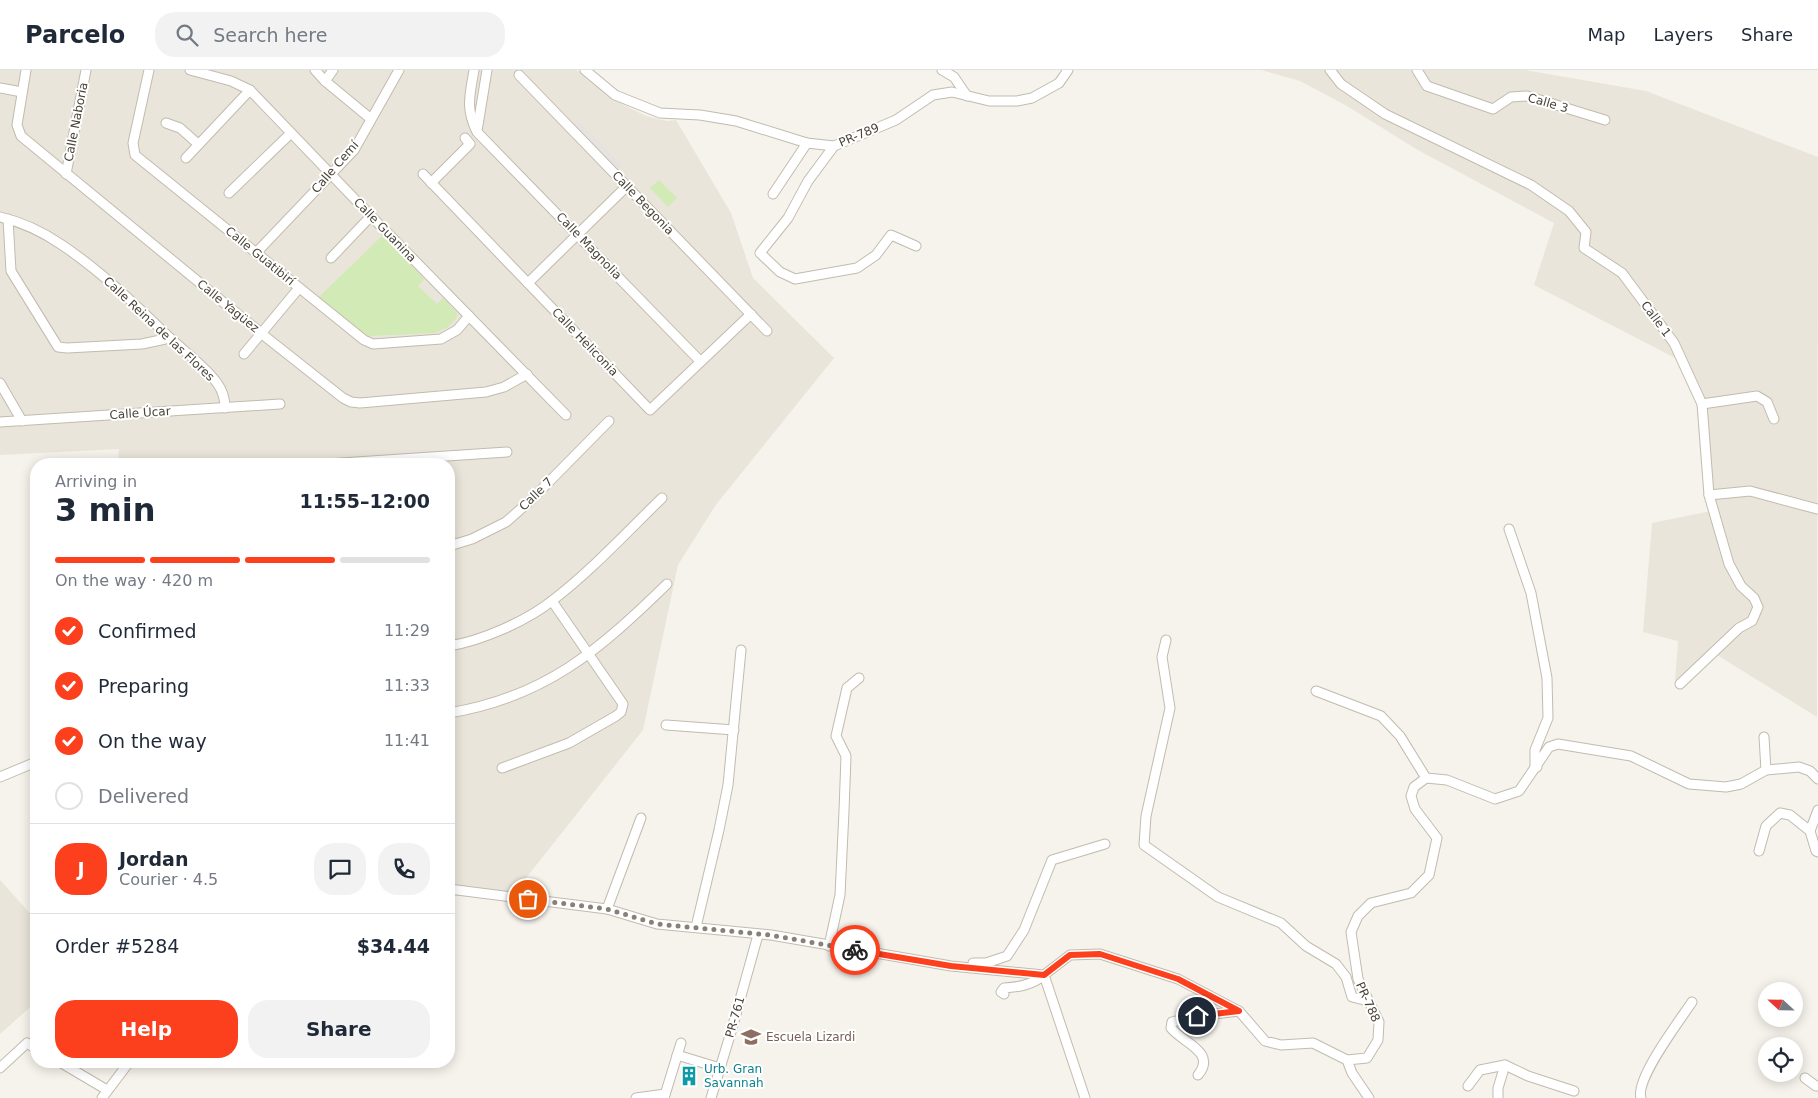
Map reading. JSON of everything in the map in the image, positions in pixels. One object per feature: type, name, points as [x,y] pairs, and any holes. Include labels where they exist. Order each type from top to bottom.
[{"type":"street","name":"Calle Yagüez","points":[[26,70],[17,125],[21,136],[343,398],[351,402],[360,403],[486,392],[504,387],[527,374]]},
{"type":"street","name":"Calle Naboria","points":[[66,174],[86,70]]},
{"type":"street","name":"Calle Guatibirí","points":[[148,70],[133,142],[135,155],[364,340],[373,344],[441,339],[457,330],[470,316]]},
{"type":"street","name":"Calle Guanina","points":[[190,70],[231,80],[250,90],[290,134],[566,415]]},
{"type":"street","points":[[315,70],[325,81],[372,119]]},
{"type":"street","points":[[325,81],[333,70]]},
{"type":"street","name":"Calle Cemí","points":[[256,253],[354,150],[399,70]]},
{"type":"street","name":"Calle Magnolia","points":[[474,70],[469,108],[470,118],[477,132],[700,361]]},
{"type":"street","points":[[477,132],[487,70]]},
{"type":"street","name":"PR-789","points":[[585,70],[615,95],[660,114],[700,115],[736,121],[807,143],[834,146],[896,120],[933,95],[952,92],[988,101],[1017,101],[1032,98],[1059,83],[1068,70]]},
{"type":"street","points":[[942,70],[954,77],[967,96]]},
{"type":"street","name":"Calle 1","points":[[1330,70],[1341,84],[1385,114],[1531,185],[1569,211],[1586,232],[1584,248],[1622,273],[1674,343],[1702,404],[1709,495],[1729,564],[1741,586],[1754,598],[1758,607],[1752,620],[1739,628],[1680,684]]},
{"type":"street","name":"Calle 3","points":[[1417,70],[1427,86],[1493,109],[1511,97],[1528,96],[1605,120]]},
{"type":"street","name":"Calle Begonia","points":[[519,75],[767,331]]},
{"type":"street","points":[[0,88],[22,92]]},
{"type":"street","points":[[186,158],[250,90]]},
{"type":"street","points":[[166,122],[180,128],[198,144]]},
{"type":"street","points":[[229,193],[290,134]]},
{"type":"street","points":[[431,183],[470,144],[465,138]]},
{"type":"street","points":[[773,194],[807,143]]},
{"type":"street","points":[[834,146],[808,182],[788,218],[760,253],[780,272],[795,279],[857,268],[876,255],[891,235],[916,246]]},
{"type":"street","name":"Calle Heliconia","points":[[423,174],[650,410],[751,314]]},
{"type":"street","points":[[528,283],[627,186]]},
{"type":"street","points":[[331,258],[370,216]]},
{"type":"street","points":[[4,218],[11,272],[58,348],[142,344],[170,338]]},
{"type":"street","name":"Calle Reina de las Flores","points":[[4,218],[34,229],[63,246],[138,307],[217,382],[225,397],[225,408]]},
{"type":"street","points":[[0,272],[11,272]]},
{"type":"street","points":[[244,354],[299,288]]},
{"type":"street","points":[[0,382],[22,421]]},
{"type":"street","points":[[1702,404],[1757,396],[1767,402],[1774,419]]},
{"type":"street","name":"Calle Úcar","points":[[0,422],[280,404]]},
{"type":"street","name":"Calle 7","points":[[455,544],[472,540],[506,522],[531,500],[609,421]]},
{"type":"street","points":[[416,458],[507,452]]},
{"type":"street","points":[[1709,495],[1750,491],[1817,509]]},
{"type":"street","points":[[455,645],[463,644],[512,625],[552,601],[592,566],[662,498]]},
{"type":"street","points":[[1509,530],[1531,593],[1547,678],[1548,718],[1535,750],[1535,765],[1537,766]]},
{"type":"street","points":[[455,712],[496,702],[526,691],[559,675],[625,625],[667,584]]},
{"type":"street","points":[[502,768],[569,743],[621,712],[623,704],[552,601]]},
{"type":"street","points":[[1166,640],[1162,657],[1170,708],[1146,816],[1144,845],[1218,897],[1281,923],[1306,946],[1336,964],[1346,977],[1352,997],[1367,999]]},
{"type":"street","points":[[696,927],[728,785],[741,650]]},
{"type":"street","points":[[829,946],[840,895],[846,756],[836,736],[847,688],[859,678]]},
{"type":"street","points":[[1316,691],[1381,716],[1400,736],[1426,778],[1447,780],[1495,798],[1519,791],[1549,747],[1558,744],[1632,756],[1689,784],[1726,787],[1741,784],[1766,770],[1799,767],[1810,771],[1818,779]]},
{"type":"street","points":[[666,725],[734,730]]},
{"type":"street","points":[[1764,738],[1766,770]]},
{"type":"street","points":[[0,777],[30,764]]},
{"type":"street","name":"PR-788","points":[[1348,1060],[1367,1058],[1378,1040],[1379,1022],[1358,979],[1351,932],[1358,916],[1371,903],[1411,893],[1429,875],[1437,838],[1415,809],[1410,796],[1414,787],[1426,778]]},
{"type":"street","points":[[1810,831],[1818,810]]},
{"type":"street","points":[[1759,851],[1766,826],[1780,813],[1790,815],[1810,831],[1818,852]]},
{"type":"street","points":[[607,909],[640,818]]},
{"type":"street","points":[[951,966],[986,963],[1007,956],[1024,930],[1052,860],[1104,844]]},
{"type":"street","points":[[455,890],[607,909],[657,924],[770,935],[951,966],[1044,975]]},
{"type":"street","name":"PR-761","points":[[711,1098],[758,935]]},
{"type":"street","points":[[1004,994],[1001,992],[1001,989],[1017,988],[1036,981],[1070,955],[1100,954],[1178,979],[1239,1011],[1265,1041],[1281,1045],[1313,1043],[1348,1060],[1352,1073],[1369,1098]]},
{"type":"street","points":[[1044,975],[1085,1098]]},
{"type":"street","points":[[1640,1098],[1639,1092],[1648,1068],[1692,1002]]},
{"type":"street","points":[[1198,1076],[1204,1064],[1204,1057],[1175,1033],[1171,1028],[1172,1022],[1197,1016],[1239,1011]]},
{"type":"street","points":[[0,1068],[27,1043],[30,1045]]},
{"type":"street","points":[[636,1098],[665,1096],[680,1043]]},
{"type":"street","points":[[677,1055],[720,1068]]},
{"type":"street","points":[[1498,1098],[1498,1088],[1505,1065]]},
{"type":"street","points":[[1468,1086],[1480,1070],[1505,1065],[1528,1076],[1574,1091]]},
{"type":"street","points":[[70,1068],[107,1090]]},
{"type":"street","points":[[102,1098],[124,1068]]},
{"type":"street","points":[[1805,1078],[1818,1086]]},
{"type":"shaded area","points":[[0,70],[576,70],[624,105],[646,116],[667,121],[676,120],[731,213],[753,278],[834,358],[715,506],[678,565],[643,730],[515,892],[455,888],[455,458],[118,458],[119,449],[0,455]]},
{"type":"shaded area","points":[[1261,70],[1525,70],[1646,91],[1818,157],[1817,717],[1717,655],[1715,645],[1675,682],[1678,641],[1643,632],[1652,523],[1711,511],[1703,404],[1679,360],[1534,285],[1554,223],[1416,149],[1347,106],[1300,81]]},
{"type":"shaded area","points":[[578,121],[622,166],[618,170],[574,125]]},
{"type":"shaded area","points":[[0,880],[30,913],[30,1007],[0,1034]]},
{"type":"green space","points":[[659,180],[677,198],[668,207],[650,188]]},
{"type":"green space","points":[[382,236],[424,279],[418,286],[437,304],[443,298],[457,313],[457,317],[448,327],[435,333],[370,336],[363,333],[319,297]]},
{"type":"way so far","points":[[528,899],[607,909],[657,924],[770,935],[855,950]]},
{"type":"place","name":"Escuela Lizardi","points":[[751,1037]]},
{"type":"place","name":"Urb. Gran Savannah","points":[[689,1076]]},
{"type":"route","points":[[855,950],[951,966],[1044,975],[1070,955],[1100,954],[1178,979],[1239,1011],[1197,1016]]}]
